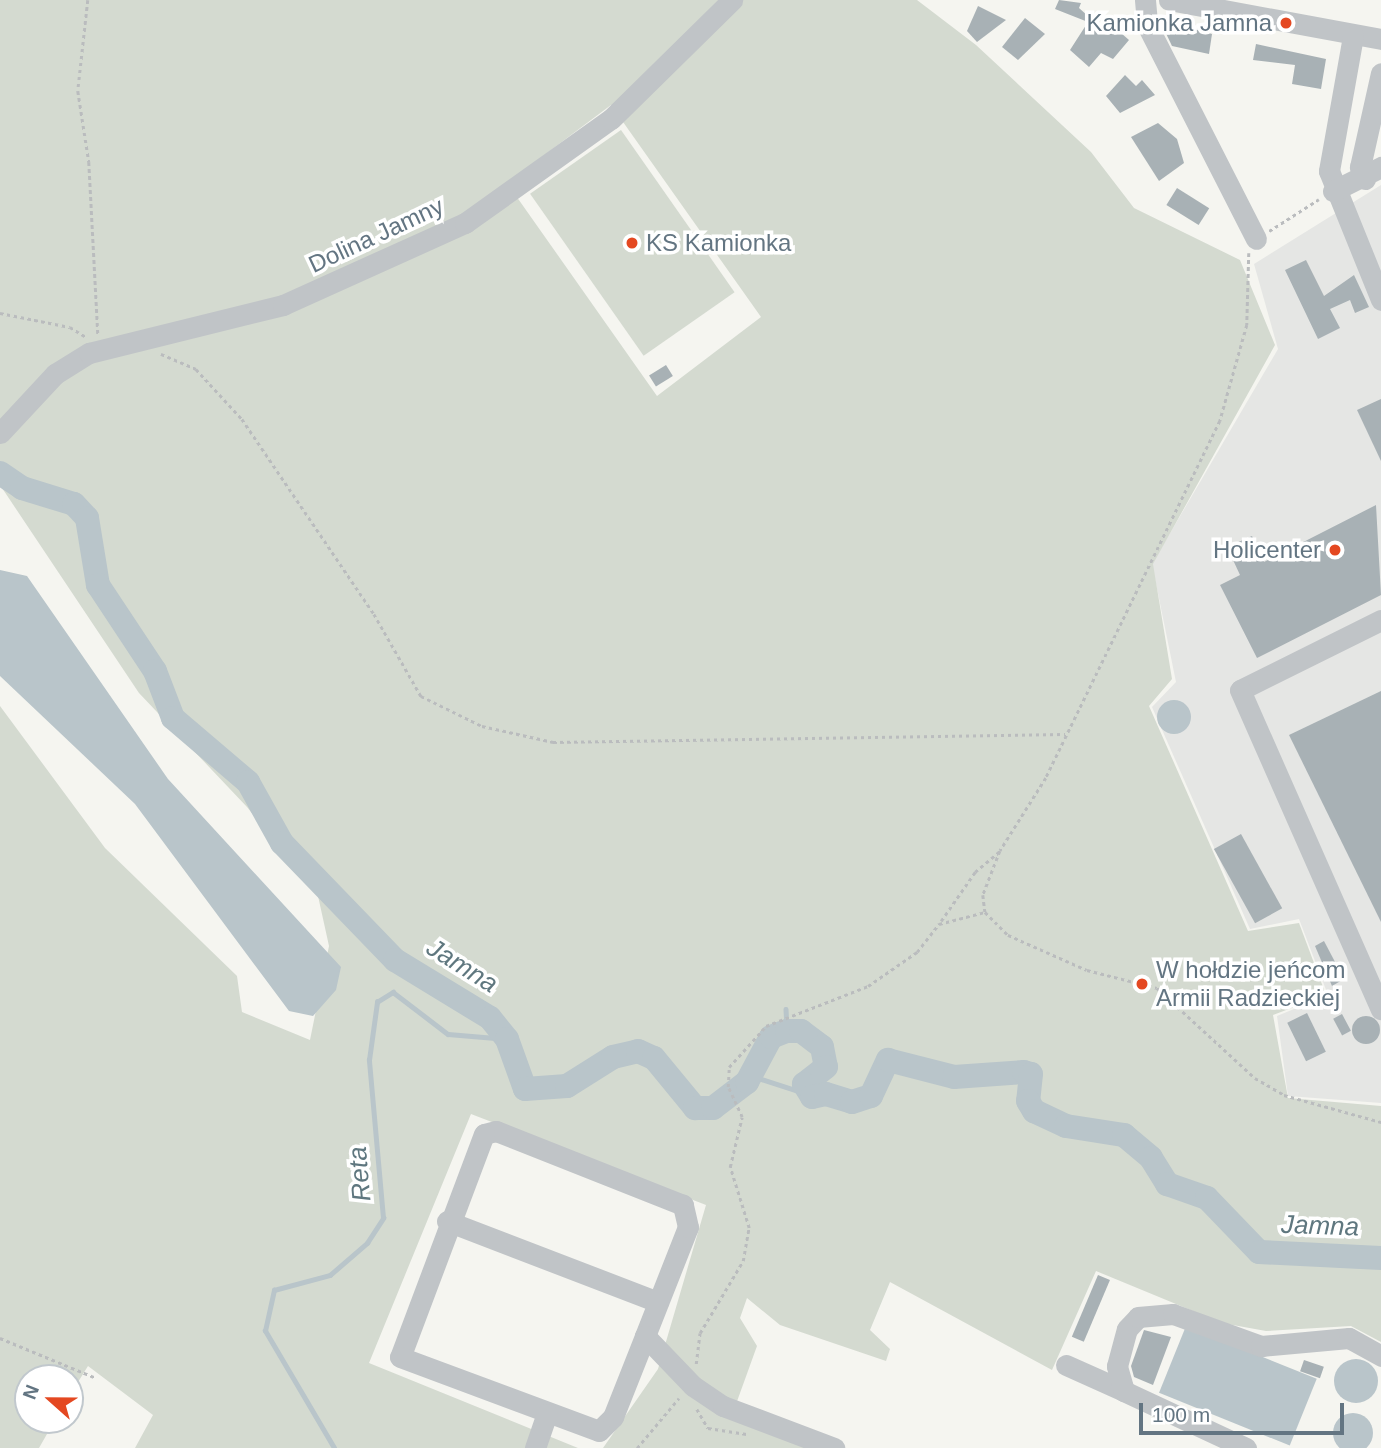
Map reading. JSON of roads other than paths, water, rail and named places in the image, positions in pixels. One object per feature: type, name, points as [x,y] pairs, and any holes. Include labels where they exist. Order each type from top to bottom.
[{"type":"street","name":"Dolina Jamny","points":[[0,433],[55,374],[97,350],[135,343],[283,305],[465,223],[611,119],[732,0]]},
{"type":"street","points":[[1145,0],[1147,25],[1256,239]]},
{"type":"street","points":[[1169,0],[1353,36],[1381,39]]},
{"type":"street","points":[[1353,36],[1330,149],[1333,191],[1381,300]]},
{"type":"street","points":[[1373,173],[1360,167],[1381,74]]},
{"type":"street","points":[[1333,191],[1373,173]]},
{"type":"street","points":[[1381,620],[1240,690],[1381,1009]]},
{"type":"street","points":[[496,1131],[671,1197],[689,1214],[688,1227],[658,1302],[613,1417],[599,1431],[580,1438],[547,1414],[400,1357],[478,1141],[496,1131]]},
{"type":"street","points":[[447,1221],[658,1302]]},
{"type":"street","points":[[1124,1391],[1117,1366],[1127,1329],[1156,1311],[1261,1346],[1349,1338],[1381,1356]]},
{"type":"street","points":[[645,1336],[693,1387],[773,1426],[834,1448]]},
{"type":"street","points":[[1066,1365],[1246,1448]]},
{"type":"street","points":[[535,1448],[547,1414]]},
{"type":"waterway","name":"Jamna","points":[[0,473],[22,488],[74,504],[87,518],[98,585],[155,671],[173,718],[248,782],[282,843],[395,960],[490,1018],[507,1039],[525,1089],[567,1086],[613,1057],[638,1051],[654,1058],[695,1108],[713,1108],[747,1082],[771,1037],[787,1031],[801,1031],[822,1047],[826,1067],[804,1084],[812,1097],[826,1094],[852,1102],[871,1096],[888,1060],[954,1077],[1024,1072],[1031,1074],[1028,1101],[1034,1111],[1066,1126],[1124,1135],[1151,1158],[1167,1184],[1207,1198],[1259,1252],[1381,1258]]},
{"type":"waterway","name":"Reta","points":[[334,1448],[265,1331],[274,1290],[330,1275],[367,1243],[383,1218],[369,1060],[377,1002],[393,992],[448,1034],[507,1039]]},
{"type":"waterway","points":[[786,1009],[787,1031]]},
{"type":"waterway","points":[[752,1076],[805,1093]]},
{"type":"place","name":"Kamionka Jamna","points":[[1286,23]]},
{"type":"place","name":"KS Kamionka","points":[[632,243]]},
{"type":"place","name":"Holicenter","points":[[1335,550]]},
{"type":"place","name":"W hołdzie jeńcom Armii Radzieckiej","points":[[1142,984]]}]
